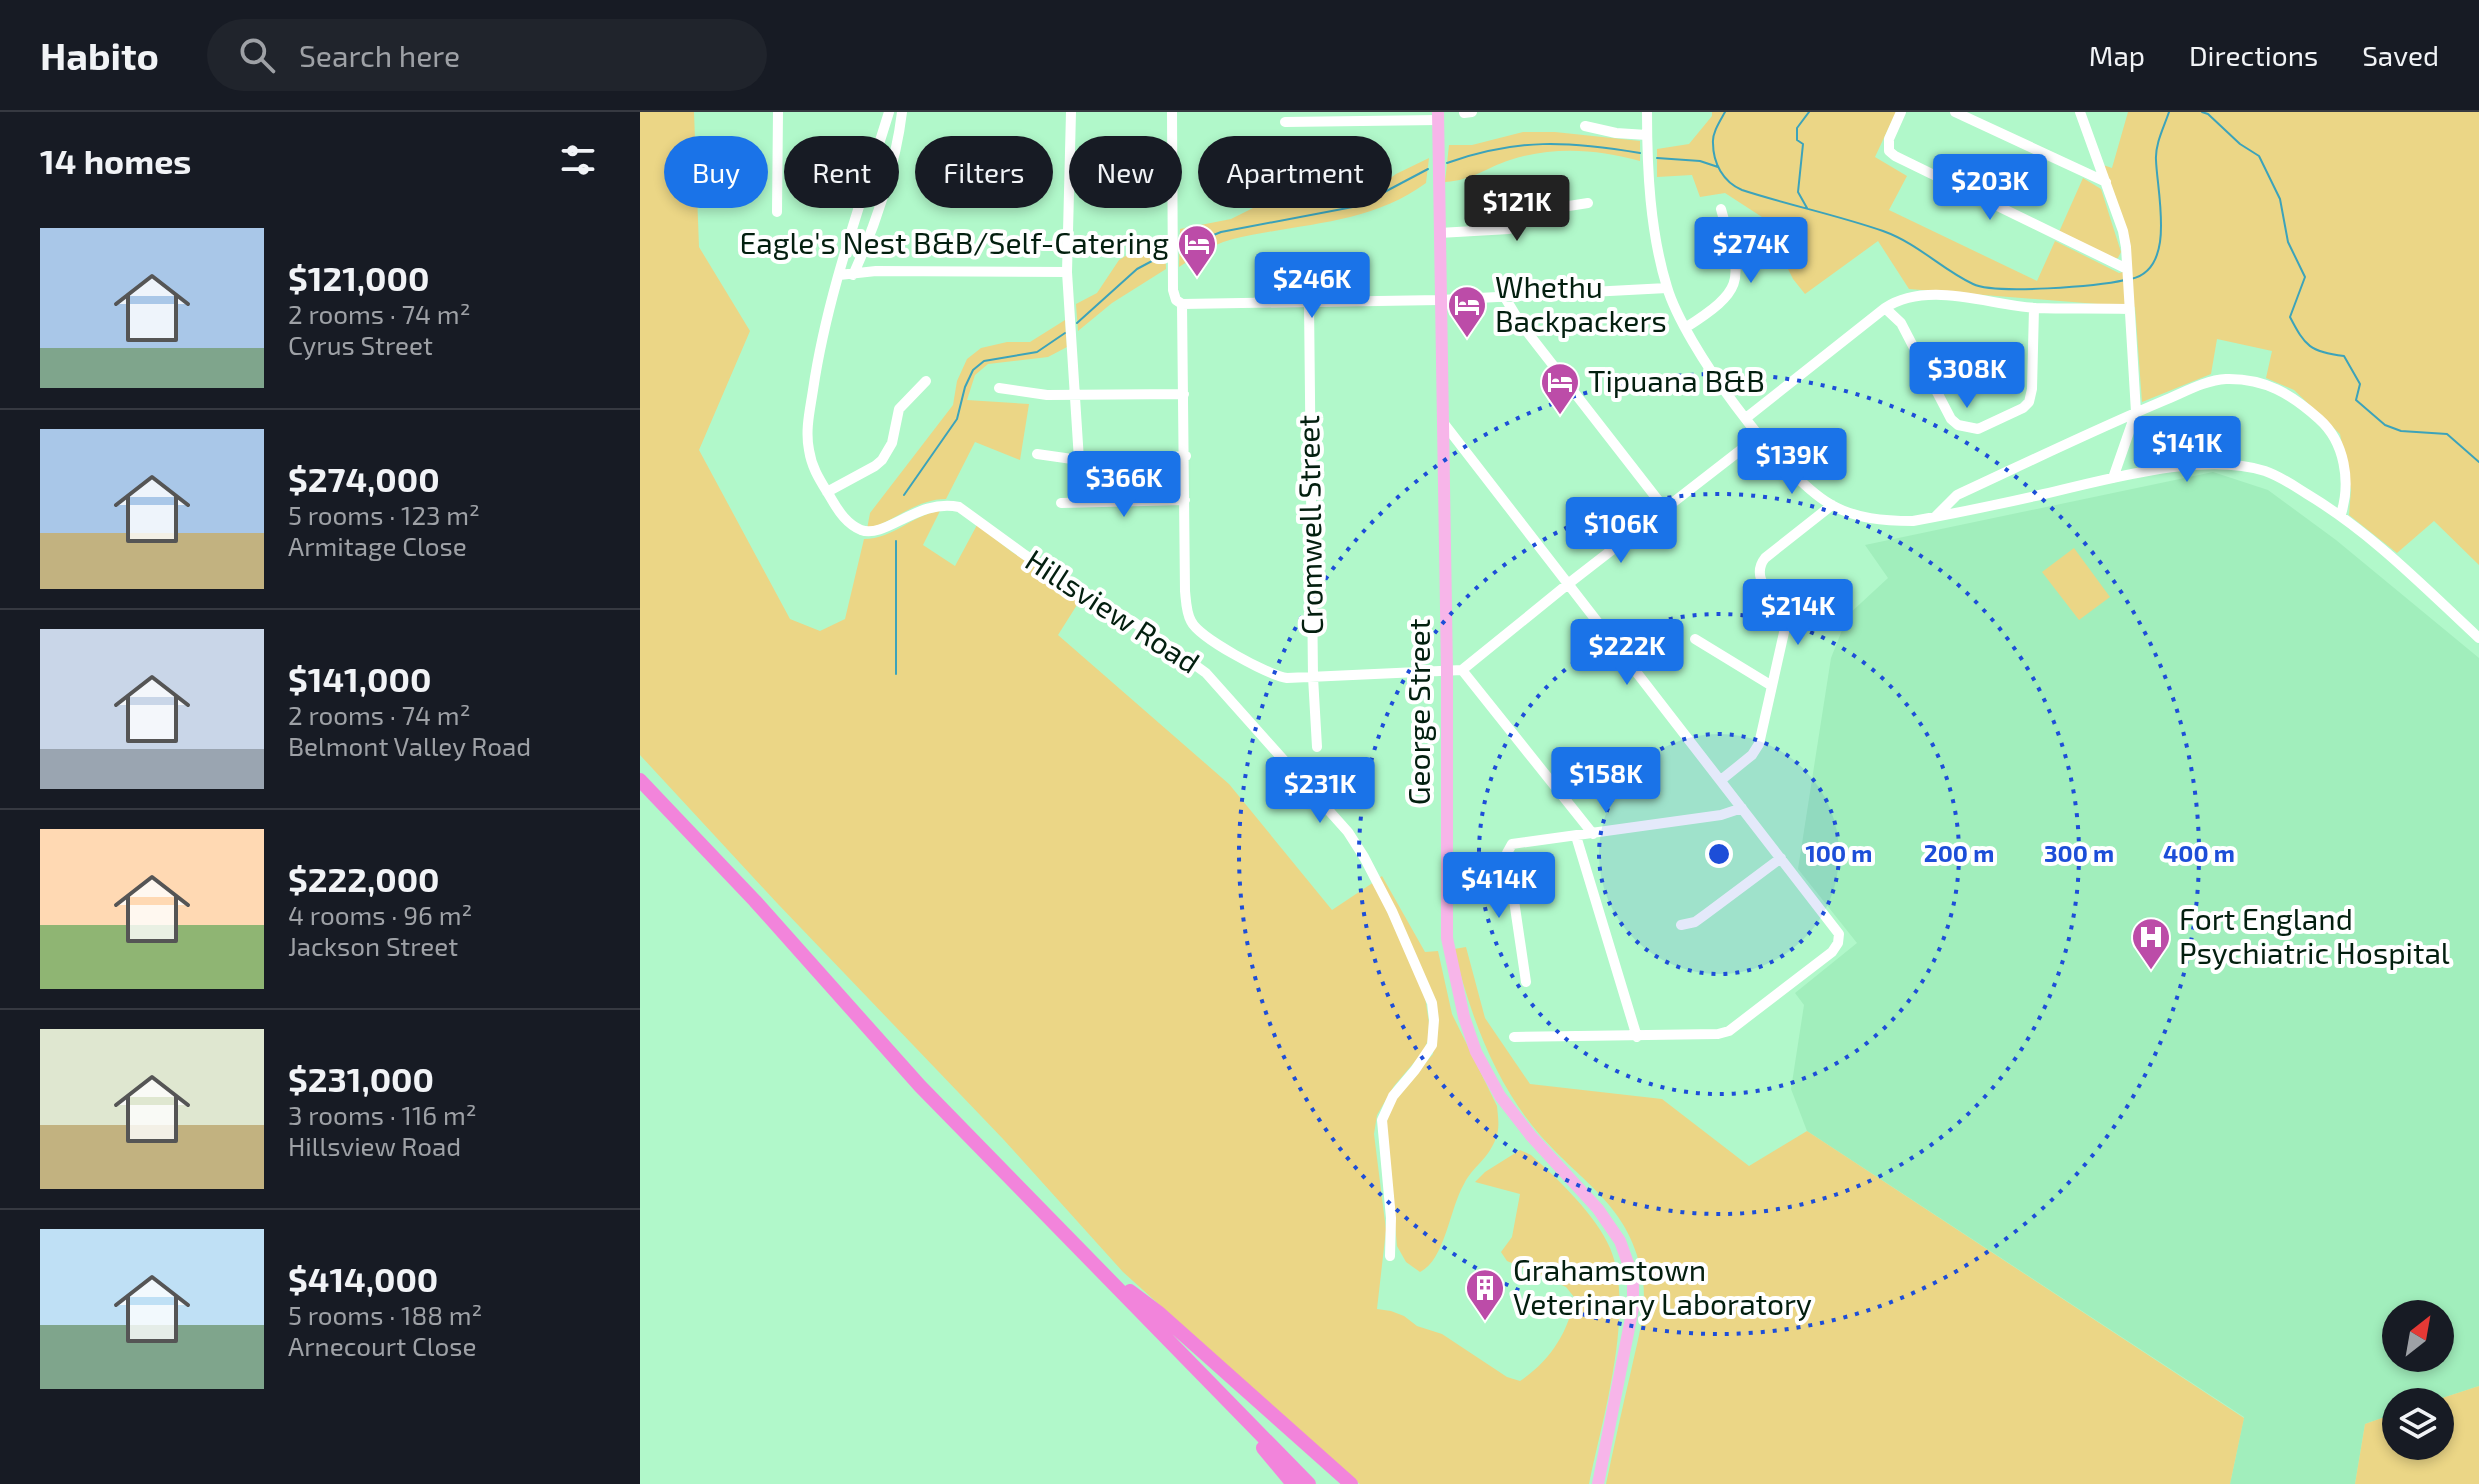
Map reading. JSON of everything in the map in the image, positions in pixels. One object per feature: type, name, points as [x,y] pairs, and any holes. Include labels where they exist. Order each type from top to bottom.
[{"type":"highway","points":[[640,780],[755,901],[920,1086],[1309,1484]]},
{"type":"highway","points":[[1103,1273],[1158,1312],[1351,1484]]},
{"type":"highway","points":[[1180,1352],[1293,1484]]},
{"type":"main road","name":"George Street","points":[[1438,116],[1447,671],[1447,938],[1460,1002],[1476,1052],[1500,1096],[1531,1136],[1598,1209],[1620,1241],[1633,1277],[1633,1308],[1598,1484]]},
{"type":"street","points":[[777,212],[778,112]]},
{"type":"street","name":"Hillsview Road","points":[[889,112],[839,275],[817,363],[807,429],[813,469],[845,520],[868,532],[887,527],[923,508],[938,505],[959,507],[971,513],[1025,555],[1192,661],[1263,735],[1348,832],[1392,911],[1432,1003],[1434,1020],[1432,1045],[1393,1096],[1382,1120],[1391,1218],[1390,1256]]},
{"type":"street","points":[[853,275],[872,229],[900,132],[902,112]]},
{"type":"street","points":[[1071,112],[1067,272],[1079,460]]},
{"type":"street","points":[[1172,112],[1173,290],[1176,300],[1182,304],[1440,300],[1667,288]]},
{"type":"street","points":[[1647,112],[1651,207],[1667,288],[1685,328],[1760,435],[1810,491],[1832,505],[1856,515],[1889,521],[1913,521],[2113,478],[2205,463],[2250,467],[2267,472],[2341,514],[2479,638]]},
{"type":"street","points":[[1901,112],[1888,145],[1895,156],[2127,275]]},
{"type":"street","points":[[1955,112],[2106,182]]},
{"type":"street","points":[[2080,112],[2123,231],[2127,275],[2136,412],[2113,478]]},
{"type":"street","points":[[1285,122],[1328,116],[1438,116]]},
{"type":"street","points":[[1585,126],[1616,133],[1647,135]]},
{"type":"street","points":[[1439,233],[1509,229],[1543,210],[1588,203]]},
{"type":"street","points":[[1685,328],[1722,302],[1730,293],[1737,275],[1721,209]]},
{"type":"street","points":[[839,275],[876,271],[1067,272]]},
{"type":"street","points":[[1746,418],[1885,308],[1908,297],[1928,294],[2034,308],[2128,309]]},
{"type":"street","points":[[1504,296],[1521,324],[1665,509]]},
{"type":"street","name":"Cromwell Street","points":[[1309,303],[1313,677],[1317,747]]},
{"type":"street","points":[[1182,304],[1188,611],[1196,628],[1273,676],[1287,678],[1462,670],[1760,435]]},
{"type":"street","points":[[1885,308],[1901,323],[1951,419],[1958,425],[1978,429],[2023,408],[2029,402],[2034,308]]},
{"type":"street","points":[[827,492],[882,460],[892,443],[899,409],[926,381]]},
{"type":"street","points":[[1935,517],[1957,495],[2136,412],[2214,381],[2242,381],[2286,392],[2322,421],[2338,444],[2346,490],[2341,514]]},
{"type":"street","points":[[999,388],[1075,396],[1184,394]]},
{"type":"street","points":[[1441,419],[1839,934],[1832,952],[1729,1031],[1708,1036],[1514,1037]]},
{"type":"street","points":[[1037,454],[1079,460],[1186,456]]},
{"type":"street","points":[[1061,503],[1185,500]]},
{"type":"street","points":[[1721,780],[1752,755],[1759,744],[1785,622],[1761,581],[1759,566],[1832,505]]},
{"type":"street","points":[[1695,639],[1772,686]]},
{"type":"street","points":[[1462,670],[1593,834]]},
{"type":"street","points":[[1526,982],[1508,848],[1519,842],[1721,815],[1742,808]]},
{"type":"street","points":[[1576,836],[1637,1037]]},
{"type":"street","points":[[1681,925],[1695,922],[1781,858]]},
{"type":"shaded area","points":[[640,112],[694,112],[695,136],[664,136],[664,208],[698,208],[699,247],[750,331],[699,450],[790,619],[820,631],[845,619],[864,539],[884,535],[940,511],[923,545],[955,566],[977,525],[1012,552],[1082,597],[1058,635],[1229,784],[1332,910],[1374,882],[1425,997],[1429,1023],[1428,1040],[1423,1052],[1394,1086],[1377,1115],[1374,1134],[1386,1230],[1377,1309],[1404,1316],[1417,1326],[1442,1334],[1507,1377],[1520,1381],[1540,1365],[1563,1334],[1574,1297],[1566,1287],[1507,1261],[1501,1252],[1512,1237],[1520,1194],[1475,1182],[1520,1150],[1531,1155],[1564,1186],[1596,1223],[1610,1248],[1617,1273],[1620,1302],[1614,1365],[1589,1484],[1360,1484],[1354,1480],[1123,1272],[1004,1140],[640,755]]},
{"type":"shaded area","points":[[1712,112],[1896,112],[1875,157],[1907,176],[1889,210],[2037,281],[2055,241],[2119,273],[2132,270],[2103,165],[2112,168],[2128,112],[2479,112],[2479,565],[2434,521],[2397,553],[2349,515],[2351,490],[2340,434],[2294,390],[2266,378],[2272,351],[2217,339],[2211,374],[2142,402],[2135,307],[1909,289],[1878,241],[1805,294],[1793,279],[1762,217],[1725,193],[1700,197],[1692,175],[1657,177],[1657,149],[1689,144]]},
{"type":"shaded area","points":[[1523,132],[1555,132],[1640,141],[1640,161],[1608,154],[1559,151],[1510,160],[1464,179],[1445,182],[1449,145],[1472,145]]},
{"type":"shaded area","points":[[1429,158],[1426,183],[1392,202],[1392,177]]},
{"type":"shaded area","points":[[2083,178],[2101,189],[2121,252],[2118,258],[2114,259],[2059,232]]},
{"type":"shaded area","points":[[1253,208],[1378,208],[1333,221],[1233,239],[1212,247],[1179,267],[1180,229],[1231,219]]},
{"type":"shaded area","points":[[1165,238],[1166,269],[1112,303],[1078,331],[1076,304],[1097,293],[1119,260],[1148,242]]},
{"type":"shaded area","points":[[1065,320],[1067,347],[1048,357],[988,364],[975,375],[967,400],[1029,404],[1020,460],[975,442],[946,499],[925,503],[867,529],[870,513],[953,405],[957,381],[967,359],[981,348],[1007,342],[1030,342]]},
{"type":"shaded area","name":"Fort England Psychiatric Hospital","points":[[2213,472],[2268,490],[2336,540],[2479,658],[2479,1386],[2454,1394],[2454,1388],[2382,1388],[2382,1418],[2365,1424],[2355,1484],[2230,1484],[2244,1417],[1807,1131],[1791,1089],[1804,1005],[1795,993],[1857,943],[1798,869],[1831,658],[1848,615],[1888,578],[1865,545]]},
{"type":"shaded area","points":[[2074,548],[2110,597],[2079,620],[2042,572]]},
{"type":"shaded area","points":[[1382,876],[1425,952],[1438,951],[1452,1014],[1497,1106],[1498,1114],[1498,1130],[1493,1146],[1464,1184],[1441,1245],[1428,1266],[1420,1272],[1406,1262],[1397,1246],[1386,1127],[1389,1110],[1398,1096],[1433,1054],[1437,1018],[1379,878]]},
{"type":"shaded area","points":[[1466,947],[1485,1018],[1530,1084],[1662,1099],[1749,1166],[1807,1131],[2244,1418],[2230,1484],[1606,1484],[1643,1315],[1643,1281],[1637,1256],[1629,1234],[1617,1216],[1540,1135],[1497,1071],[1476,1023],[1454,949]]},
{"type":"shaded area","points":[[2479,1386],[2479,1484],[2355,1484],[2365,1424],[2382,1418],[2382,1460],[2454,1460],[2454,1394]]},
{"type":"waterway","points":[[1725,112],[1714,135],[1715,158],[1724,177],[1742,190],[1896,236],[1961,278],[1985,287],[2048,288],[2125,280]]},
{"type":"waterway","points":[[1807,208],[1798,192],[1803,144],[1797,140],[1797,128],[1809,112]]},
{"type":"waterway","points":[[2131,279],[2145,272],[2154,261],[2159,246],[2161,210],[2156,154],[2169,112]]},
{"type":"waterway","points":[[2202,112],[2259,156],[2280,199],[2288,242],[2305,277],[2290,317],[2300,335],[2316,350],[2344,356],[2360,384],[2356,400],[2385,425],[2401,431],[2447,434],[2479,462]]},
{"type":"waterway","points":[[1447,163],[1497,149],[1543,144],[1640,153]]},
{"type":"waterway","points":[[1657,158],[1700,161],[1718,167]]},
{"type":"waterway","points":[[1179,249],[1221,232],[1358,206],[1428,169]]},
{"type":"waterway","points":[[1077,323],[1137,269],[1165,254]]},
{"type":"waterway","points":[[904,495],[957,419],[973,370],[984,361],[1037,352],[1065,333]]},
{"type":"waterway","points":[[896,541],[896,674]]},
{"type":"place","name":"Eagle's Nest B&B/Self-Catering","points":[[1197,278]]},
{"type":"place","name":"Whethu Backpackers","points":[[1467,339]]},
{"type":"place","name":"Tipuana B&B","points":[[1560,416]]},
{"type":"place","name":"Fort England Psychiatric Hospital","points":[[2151,971]]},
{"type":"place","name":"Grahamstown Veterinary Laboratory","points":[[1485,1322]]}]
